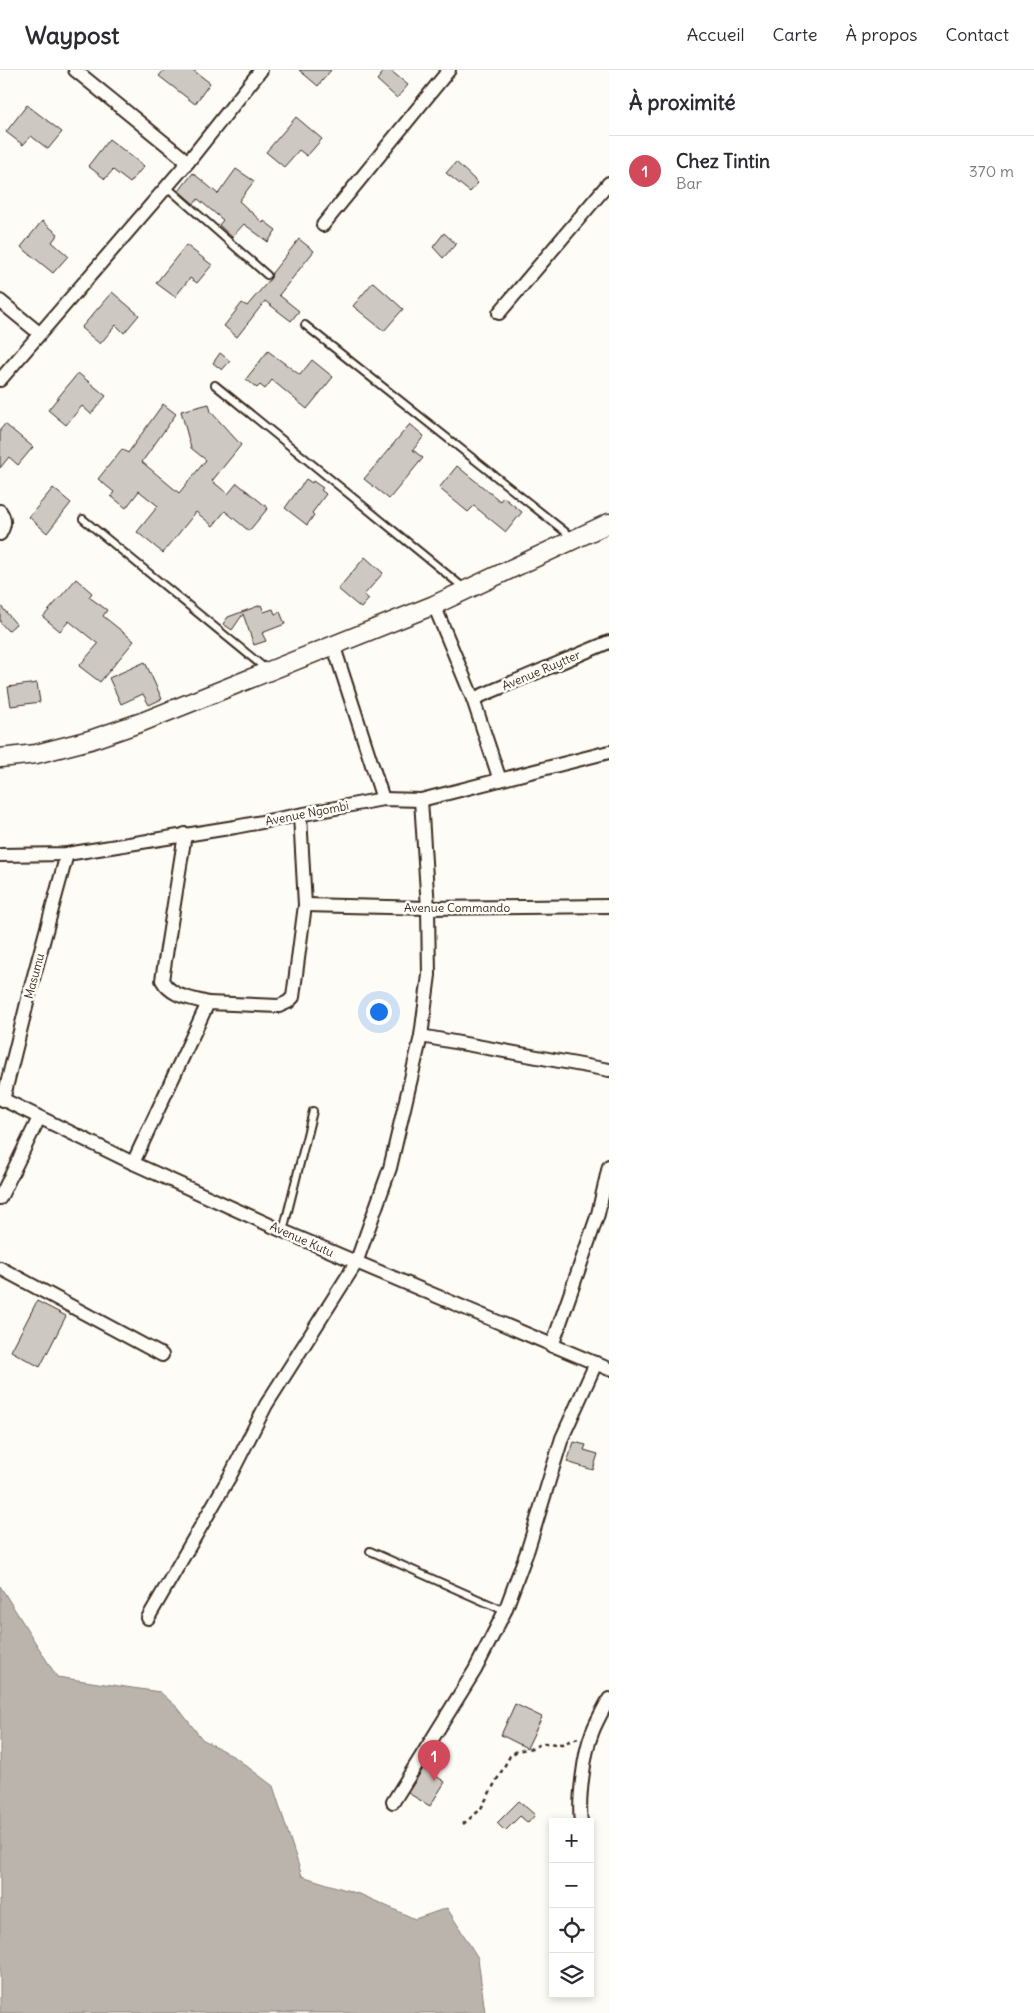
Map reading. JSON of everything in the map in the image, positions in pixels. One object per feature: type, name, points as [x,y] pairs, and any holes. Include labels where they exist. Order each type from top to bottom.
[{"type":"main road","points":[[0,758],[36,754],[90,740],[269,672],[333,644],[434,605],[609,523]]},
{"type":"street","points":[[75,70],[188,162]]},
{"type":"street","points":[[0,380],[167,187],[261,70]]},
{"type":"street","points":[[323,225],[449,70]]},
{"type":"street","points":[[499,313],[609,182]]},
{"type":"street","points":[[0,301],[39,333]]},
{"type":"street","points":[[0,511],[4,517],[4,526],[0,534]]},
{"type":"street","points":[[434,605],[473,699],[500,780]]},
{"type":"street","name":"Avenue Ruytter","points":[[473,699],[609,642]]},
{"type":"street","points":[[333,644],[383,799]]},
{"type":"street","name":"Avenue Ngombi","points":[[0,855],[68,854],[383,799],[421,800],[609,752]]},
{"type":"street","points":[[148,1618],[230,1476],[266,1405],[356,1263],[390,1168],[421,1036],[430,976],[421,800]]},
{"type":"street","points":[[185,834],[162,980],[166,988],[176,994],[208,1003],[279,1006],[288,1002],[293,997],[305,905],[300,815]]},
{"type":"street","name":"Masumu","points":[[2,1099],[68,854]]},
{"type":"street","name":"Avenue Commando","points":[[305,905],[428,908],[609,906]]},
{"type":"street","points":[[134,1163],[208,1003]]},
{"type":"street","points":[[421,1036],[609,1070]]},
{"type":"street","name":"Avenue Kutu","points":[[2,1099],[134,1163],[283,1231],[552,1346],[609,1368]]},
{"type":"street","points":[[0,1198],[39,1118]]},
{"type":"street","points":[[552,1346],[598,1214],[609,1166]]},
{"type":"street","points":[[0,1268],[162,1355]]},
{"type":"street","points":[[393,1802],[475,1670],[505,1611],[528,1549],[562,1438],[596,1363]]},
{"type":"street","points":[[582,1818],[580,1806],[583,1778],[591,1734],[609,1699]]},
{"type":"lane","points":[[167,187],[268,275]]},
{"type":"lane","points":[[304,325],[574,539]]},
{"type":"lane","points":[[215,385],[465,589]]},
{"type":"lane","points":[[83,518],[269,672]]},
{"type":"lane","points":[[283,1231],[312,1110]]},
{"type":"lane","points":[[370,1551],[505,1611]]},
{"type":"path","points":[[463,1824],[480,1810],[510,1756],[517,1751],[532,1748],[543,1743],[562,1744],[591,1734]]},
{"type":"shaded area","points":[[0,1586],[57,1677],[160,1692],[178,1708],[202,1739],[236,1758],[273,1786],[302,1876],[362,1895],[415,1919],[447,1908],[478,1958],[485,2013],[0,2013]]},
{"type":"building","points":[[164,70],[193,70],[210,83],[195,104],[159,76]]},
{"type":"building","points":[[299,70],[331,70],[318,86]]},
{"type":"building","points":[[385,70],[390,70],[408,85],[397,98],[377,80]]},
{"type":"building","points":[[27,105],[62,132],[48,149],[31,136],[23,145],[6,132]]},
{"type":"building","points":[[296,117],[322,139],[307,156],[299,150],[284,167],[266,152]]},
{"type":"building","points":[[109,139],[144,166],[130,183],[113,170],[105,179],[88,166]]},
{"type":"building","points":[[456,162],[478,183],[470,192],[446,173]]},
{"type":"building","points":[[236,169],[254,181],[239,201],[263,223],[264,221],[276,230],[268,242],[244,224],[232,237],[219,225],[223,220],[198,199],[194,204],[179,191],[193,173],[218,194]]},
{"type":"building","points":[[42,221],[58,234],[52,242],[68,256],[53,273],[21,247]]},
{"type":"building","points":[[444,233],[456,244],[443,258],[433,247]]},
{"type":"building","points":[[299,239],[314,251],[279,295],[299,311],[291,321],[265,301],[237,337],[224,326],[242,303],[247,306],[271,278],[272,273]]},
{"type":"building","points":[[186,245],[212,265],[197,283],[190,278],[175,297],[156,283]]},
{"type":"building","points":[[373,282],[403,309],[384,331],[353,306]]},
{"type":"building","points":[[112,292],[139,315],[124,333],[116,325],[100,344],[81,328]]},
{"type":"building","points":[[268,351],[300,375],[312,360],[333,377],[307,409],[272,380],[265,389],[260,385],[257,388],[246,379]]},
{"type":"building","points":[[220,353],[230,361],[222,370],[213,363]]},
{"type":"building","points":[[78,373],[106,396],[91,414],[82,406],[66,425],[48,410]]},
{"type":"building","points":[[163,404],[176,414],[142,462],[179,493],[206,460],[191,448],[181,411],[209,404],[211,412],[241,445],[212,481],[228,494],[237,483],[268,508],[249,531],[225,511],[213,526],[196,512],[163,553],[137,532],[158,506],[139,491],[126,508],[111,496],[114,492],[98,479],[122,449],[128,453]]},
{"type":"building","points":[[5,424],[33,447],[18,465],[9,457],[0,468],[0,430]]},
{"type":"building","points":[[410,424],[424,436],[413,450],[423,458],[389,499],[364,479]]},
{"type":"building","points":[[457,466],[500,501],[503,497],[522,512],[506,532],[474,506],[468,512],[439,488]]},
{"type":"building","points":[[306,479],[312,483],[313,481],[323,488],[321,490],[326,494],[312,513],[314,515],[307,525],[285,508]]},
{"type":"building","points":[[53,488],[71,503],[47,533],[29,517]]},
{"type":"building","points":[[365,557],[383,573],[364,595],[369,599],[361,608],[338,589]]},
{"type":"building","points":[[76,579],[92,593],[89,597],[107,610],[103,616],[134,641],[100,682],[79,666],[98,644],[69,621],[60,631],[43,617]]},
{"type":"building","points":[[0,605],[16,624],[8,631],[0,622]]},
{"type":"building","points":[[261,605],[264,612],[273,609],[275,614],[280,612],[285,624],[262,633],[266,641],[254,645],[243,614],[232,630],[223,624],[228,617]]},
{"type":"building","points":[[145,662],[162,699],[149,705],[143,694],[121,704],[109,678]]},
{"type":"building","points":[[37,683],[40,702],[11,706],[8,687]]},
{"type":"building","points":[[37,1301],[66,1316],[40,1367],[11,1351]]},
{"type":"building","points":[[574,1442],[586,1445],[584,1450],[598,1454],[593,1470],[567,1462]]},
{"type":"building","points":[[515,1704],[542,1717],[527,1748],[501,1735]]},
{"type":"building","points":[[426,1764],[438,1772],[436,1776],[445,1782],[430,1806],[408,1793]]},
{"type":"building","points":[[519,1801],[535,1815],[528,1823],[520,1816],[505,1831],[497,1823]]},
{"type":"place","name":"Chez Tintin","points":[[434,1781]]}]
